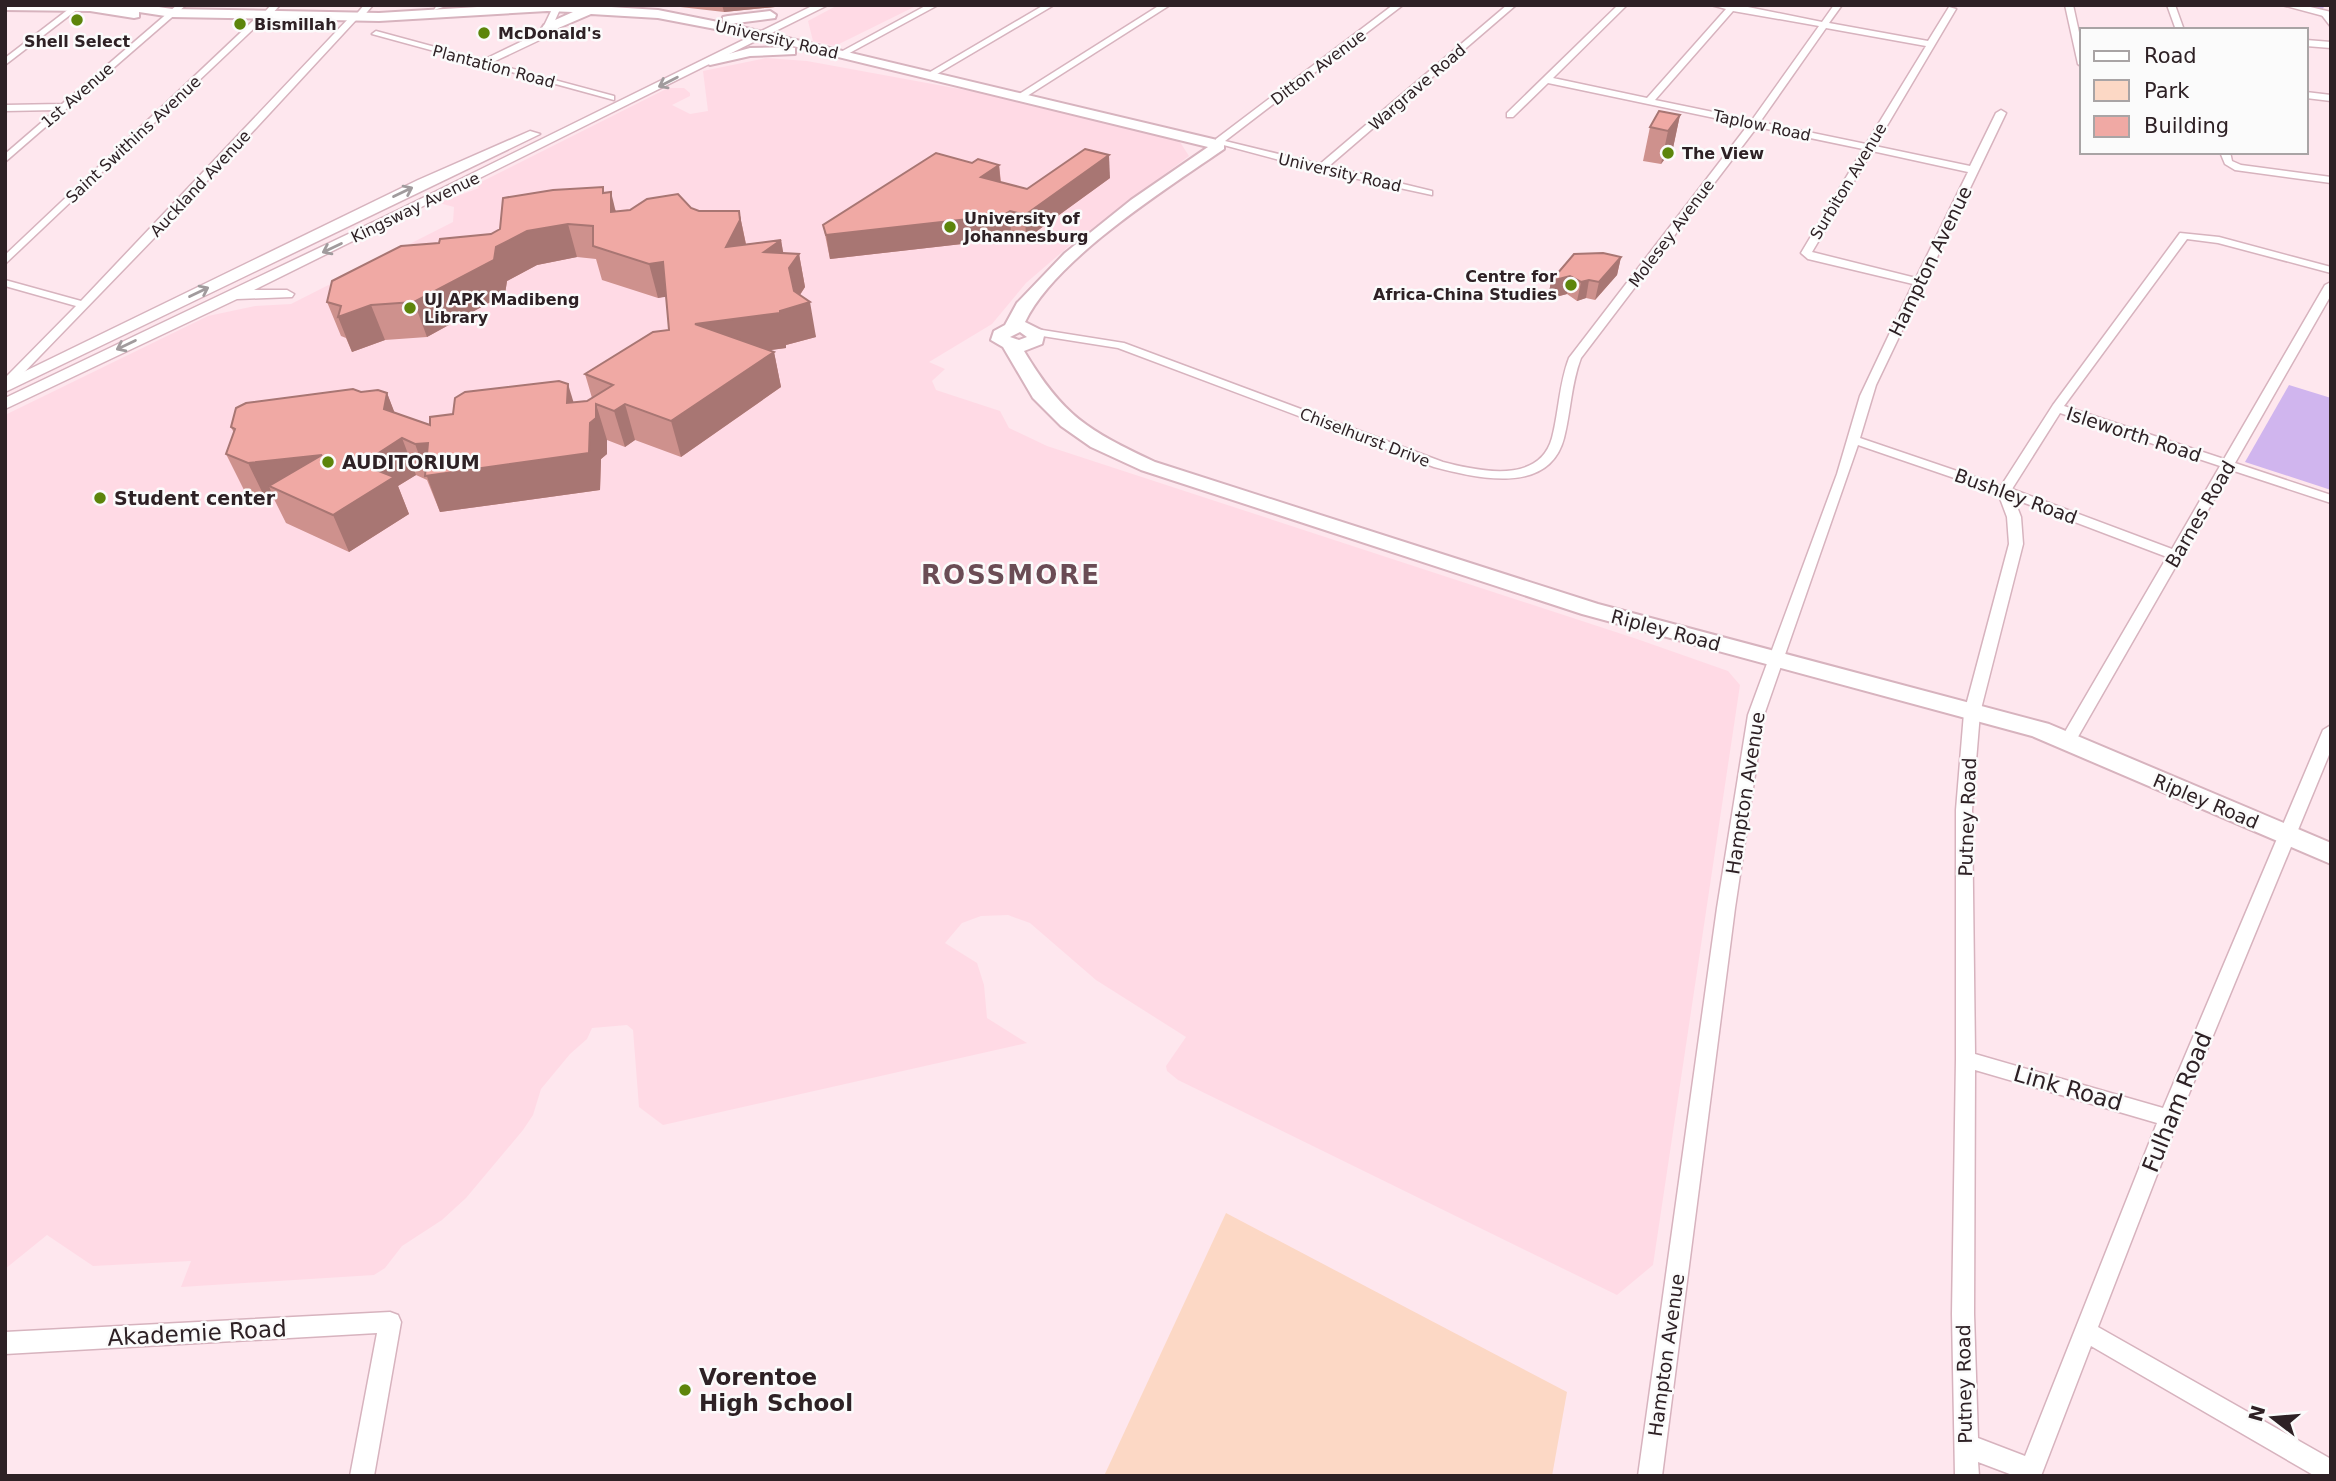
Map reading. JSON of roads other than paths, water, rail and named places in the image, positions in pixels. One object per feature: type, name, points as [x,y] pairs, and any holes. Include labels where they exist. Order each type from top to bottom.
[{"type":"main road","points":[[120,5],[174,12]]},
{"type":"main road","points":[[471,11],[506,5]]},
{"type":"main road","name":"Kingsway Avenue","points":[[735,37],[796,19],[823,5]]},
{"type":"main road","points":[[2287,5],[2328,15]]},
{"type":"main road","points":[[5,6],[78,6],[174,12]]},
{"type":"main road","points":[[548,28],[579,9]]},
{"type":"main road","name":"University Road","points":[[355,18],[471,11],[579,9],[645,12],[699,24],[735,37],[841,54],[1219,143]]},
{"type":"main road","name":"University Road","points":[[579,9],[699,24]]},
{"type":"main road","name":"University Road","points":[[174,12],[268,12],[419,20],[550,10]]},
{"type":"main road","points":[[699,24],[775,13]]},
{"type":"main road","name":"Kingsway Avenue","points":[[5,404],[308,259],[710,61],[735,37],[775,13]]},
{"type":"main road","points":[[710,61],[794,46],[791,31],[796,19]]},
{"type":"main road","points":[[699,24],[735,37]]},
{"type":"main road","name":"University Road","points":[[794,46],[875,69],[960,83]]},
{"type":"main road","name":"Kingsway Avenue","points":[[5,386],[423,183],[611,98],[698,51]]},
{"type":"main road","name":"Ditton Avenue","points":[[1025,336],[1029,302],[1057,269],[1219,143]]},
{"type":"main road","points":[[229,296],[290,287],[297,271],[308,259]]},
{"type":"main road","name":"Ripley Road","points":[[1025,336],[1027,370],[1040,394],[1068,422],[1098,443],[1148,466],[1590,609],[2031,727],[2331,854]]},
{"type":"street","name":"Auckland Avenue","points":[[5,386],[369,5]]},
{"type":"street","points":[[841,54],[934,5]]},
{"type":"street","points":[[929,75],[1050,5]]},
{"type":"street","points":[[1021,96],[1166,5]]},
{"type":"street","name":"Ditton Avenue","points":[[1219,143],[1399,5]]},
{"type":"street","name":"Wargrave Road","points":[[1321,168],[1512,5]]},
{"type":"street","points":[[1510,115],[1549,80],[1623,5]]},
{"type":"street","points":[[1714,5],[1930,44]]},
{"type":"street","name":"Molesey Avenue","points":[[1575,358],[1754,124],[1838,5]]},
{"type":"street","points":[[2069,5],[2080,55]]},
{"type":"street","points":[[2171,5],[2181,28]]},
{"type":"street","points":[[5,62],[78,6]]},
{"type":"street","points":[[1649,101],[1732,7]]},
{"type":"street","name":"Surbiton Avenue","points":[[1919,282],[1812,257],[1806,253],[1952,9]]},
{"type":"street","points":[[480,61],[537,40],[548,28],[550,10]]},
{"type":"street","points":[[480,61],[534,34],[550,10]]},
{"type":"street","name":"1st Avenue","points":[[5,159],[174,12]]},
{"type":"street","name":"Saint Swithins Avenue","points":[[5,261],[268,12]]},
{"type":"street","points":[[2328,15],[2331,25]]},
{"type":"street","name":"Plantation Road","points":[[376,34],[611,98]]},
{"type":"street","points":[[2308,43],[2331,45]]},
{"type":"street","name":"Taplow Road","points":[[1549,80],[1974,170]]},
{"type":"street","points":[[2308,95],[2331,98]]},
{"type":"street","points":[[5,108],[63,107]]},
{"type":"street","name":"Hampton Avenue","points":[[1650,1476],[1746,771],[1756,715],[1854,440],[1857,419],[1870,384],[2001,113]]},
{"type":"street","name":"University Road","points":[[1219,143],[1428,193]]},
{"type":"street","points":[[2227,157],[2244,169],[2331,180]]},
{"type":"street","points":[[2004,491],[2057,408],[2181,237],[2195,235],[2331,270]]},
{"type":"street","points":[[5,283],[83,305]]},
{"type":"street","name":"Barnes Road","points":[[2067,742],[2331,285]]},
{"type":"street","points":[[55,297],[101,286]]},
{"type":"street","name":"Chiselhurst Drive","points":[[1025,336],[1084,338],[1138,351],[1423,460],[1487,475],[1511,475],[1532,468],[1553,453],[1569,373],[1575,358]]},
{"type":"street","points":[[46,345],[46,352],[50,355],[71,356]]},
{"type":"street","name":"Isleworth Road","points":[[2057,408],[2331,499]]},
{"type":"street","name":"Bushley Road","points":[[1854,440],[2004,491],[2176,555]]},
{"type":"street","name":"Putney Road","points":[[1966,1476],[1964,810],[1972,713],[2016,544],[2014,517],[2004,491]]},
{"type":"street","name":"Fulham Road","points":[[2030,1473],[2169,1118],[2331,730]]},
{"type":"street","name":"Link Road","points":[[1966,1059],[2169,1118]]},
{"type":"street","name":"Akademie Road","points":[[5,1343],[390,1322],[362,1476]]},
{"type":"street","points":[[2085,1331],[2331,1472]]},
{"type":"street","points":[[1965,1445],[2030,1473]]},
{"type":"waterway","points":[[2314,5],[2322,7]]},
{"type":"place","name":"Shell Select","points":[[77,20]]},
{"type":"place","name":"Bismillah","points":[[240,24]]},
{"type":"place","name":"McDonald's","points":[[484,33]]},
{"type":"place","name":"The View","points":[[1668,153]]},
{"type":"place","name":"University of Johannesburg","points":[[950,227]]},
{"type":"place","name":"Centre for Africa-China Studies","points":[[1571,285]]},
{"type":"place","name":"UJ APK Madibeng Library","points":[[410,308]]},
{"type":"place","name":"AUDITORIUM","points":[[328,462]]},
{"type":"place","name":"Student center","points":[[100,498]]},
{"type":"place","name":"Vorentoe High School","points":[[685,1390]]},
{"type":"district","name":"ROSSMORE","points":[[1011,575]]}]
